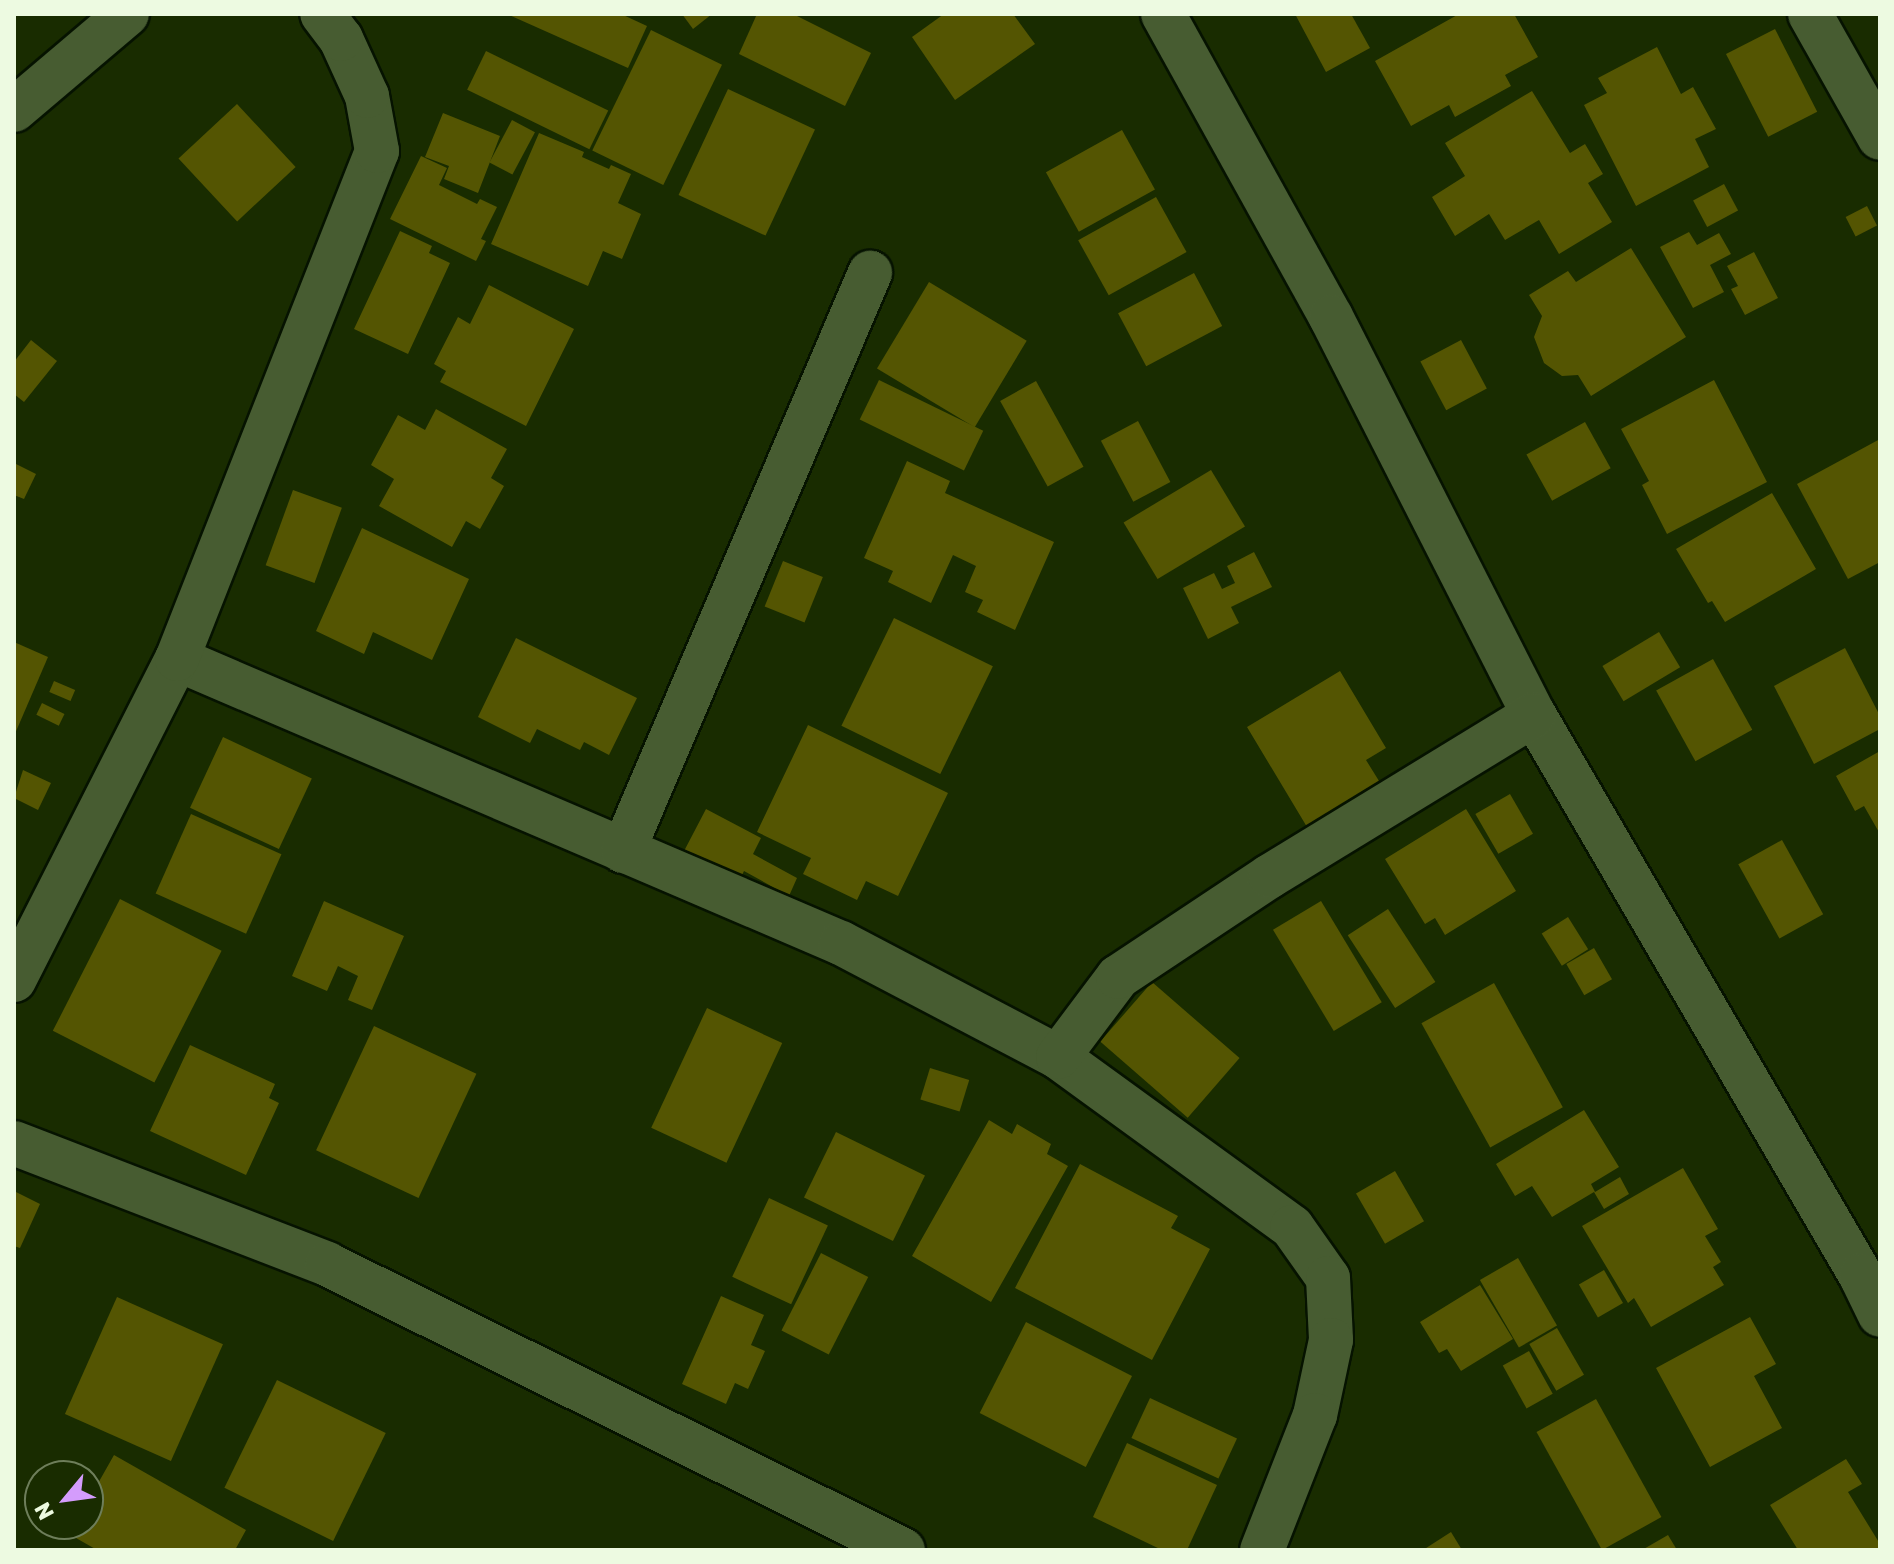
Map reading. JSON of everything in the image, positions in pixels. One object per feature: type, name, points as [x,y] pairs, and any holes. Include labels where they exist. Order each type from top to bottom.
[{"type":"street","points":[[14,110],[127,14]]},
{"type":"street","points":[[14,980],[177,659],[377,151],[367,96],[341,39],[322,14]]},
{"type":"street","points":[[1163,14],[1331,317],[1534,715],[1861,1276],[1880,1315]]},
{"type":"street","points":[[1810,14],[1880,138]]},
{"type":"street","points":[[623,851],[870,273]]},
{"type":"street","points":[[177,659],[841,943],[1058,1057],[1292,1227],[1328,1278],[1331,1340],[1315,1415],[1262,1550]]},
{"type":"street","points":[[1058,1057],[1118,977],[1270,876],[1534,715]]},
{"type":"street","points":[[14,1143],[327,1264],[903,1550]]},
{"type":"building","points":[[507,14],[621,14],[647,26],[628,68]]},
{"type":"building","points":[[682,14],[712,14],[693,29]]},
{"type":"building","points":[[757,14],[793,14],[871,53],[845,106],[739,54]]},
{"type":"building","points":[[944,14],[1013,14],[1035,44],[955,100],[912,37]]},
{"type":"building","points":[[1295,14],[1351,14],[1370,48],[1326,72]]},
{"type":"building","points":[[1459,14],[1514,14],[1538,57],[1505,75],[1511,86],[1455,117],[1449,105],[1411,126],[1375,61]]},
{"type":"building","points":[[1775,29],[1817,112],[1768,137],[1726,54]]},
{"type":"building","points":[[651,30],[722,65],[663,185],[592,150]]},
{"type":"building","points":[[1657,47],[1681,94],[1693,87],[1716,129],[1695,139],[1709,167],[1636,206],[1584,105],[1607,93],[1598,78]]},
{"type":"building","points":[[486,51],[608,111],[589,149],[467,90]]},
{"type":"building","points":[[728,89],[815,130],[766,236],[679,195]]},
{"type":"building","points":[[1532,91],[1570,153],[1585,144],[1603,174],[1588,183],[1612,222],[1559,254],[1539,220],[1505,240],[1489,214],[1455,236],[1432,197],[1465,176],[1445,143]]},
{"type":"building","points":[[237,104],[296,167],[237,221],[178,159]]},
{"type":"building","points":[[443,113],[500,136],[478,193],[444,179],[449,166],[425,157]]},
{"type":"building","points":[[512,120],[535,132],[512,175],[489,162]]},
{"type":"building","points":[[1122,130],[1155,189],[1079,232],[1046,172]]},
{"type":"building","points":[[539,133],[584,152],[582,157],[609,169],[611,165],[631,174],[618,203],[641,214],[622,259],[603,251],[588,286],[491,244]]},
{"type":"building","points":[[421,156],[447,168],[439,185],[477,204],[480,199],[497,207],[481,239],[486,241],[476,261],[390,219]]},
{"type":"building","points":[[1724,184],[1738,210],[1707,227],[1693,200]]},
{"type":"building","points":[[1156,197],[1187,252],[1109,295],[1078,240]]},
{"type":"building","points":[[1867,206],[1877,226],[1856,236],[1846,217]]},
{"type":"building","points":[[400,231],[432,246],[429,253],[450,263],[408,354],[354,329]]},
{"type":"building","points":[[1689,232],[1697,245],[1719,233],[1731,254],[1710,265],[1724,292],[1693,308],[1660,247]]},
{"type":"building","points":[[1631,248],[1686,337],[1591,396],[1578,375],[1562,376],[1544,363],[1534,337],[1542,316],[1529,295],[1568,271],[1576,282]]},
{"type":"building","points":[[1754,252],[1778,298],[1745,315],[1731,289],[1738,286],[1727,266]]},
{"type":"building","points":[[1194,273],[1222,326],[1146,366],[1118,313]]},
{"type":"building","points":[[929,282],[1027,341],[975,427],[877,369]]},
{"type":"building","points":[[489,285],[574,329],[526,426],[440,382],[446,371],[434,364],[458,317],[470,324]]},
{"type":"building","points":[[31,340],[57,361],[24,402],[14,394],[14,362]]},
{"type":"building","points":[[1461,340],[1487,389],[1446,410],[1420,362]]},
{"type":"building","points":[[879,380],[983,431],[964,470],[860,420]]},
{"type":"building","points":[[1714,380],[1767,482],[1667,534],[1642,485],[1649,481],[1621,429]]},
{"type":"building","points":[[1036,381],[1084,467],[1048,487],[1000,401]]},
{"type":"building","points":[[436,409],[507,449],[491,478],[504,486],[480,529],[466,521],[452,547],[379,506],[394,479],[371,465],[398,415],[425,430]]},
{"type":"building","points":[[1138,421],[1170,482],[1133,502],[1101,441]]},
{"type":"building","points":[[1585,422],[1611,468],[1552,501],[1526,454]]},
{"type":"building","points":[[1880,439],[1880,562],[1848,579],[1797,484]]},
{"type":"building","points":[[907,461],[950,481],[945,493],[1054,542],[1015,630],[977,612],[983,600],[965,592],[976,566],[953,555],[931,603],[888,582],[893,571],[864,558]]},
{"type":"building","points":[[14,463],[36,474],[24,499],[14,495]]},
{"type":"building","points":[[1211,470],[1245,527],[1158,579],[1124,523]]},
{"type":"building","points":[[293,490],[342,508],[315,583],[266,565]]},
{"type":"building","points":[[1772,493],[1816,569],[1725,622],[1712,601],[1708,603],[1676,549]]},
{"type":"building","points":[[362,528],[469,579],[432,660],[373,632],[364,654],[316,631]]},
{"type":"building","points":[[1254,552],[1272,587],[1231,607],[1239,623],[1208,639],[1183,588],[1214,573],[1222,589],[1235,583],[1227,566]]},
{"type":"building","points":[[783,561],[823,577],[805,623],[765,606]]},
{"type":"building","points":[[894,618],[993,666],[940,774],[841,726]]},
{"type":"building","points":[[1659,632],[1680,667],[1624,701],[1602,666]]},
{"type":"building","points":[[516,638],[637,698],[609,755],[584,742],[580,750],[537,729],[530,743],[478,717]]},
{"type":"building","points":[[14,642],[48,657],[14,736]]},
{"type":"building","points":[[1845,648],[1880,716],[1880,729],[1814,764],[1774,686]]},
{"type":"building","points":[[1713,659],[1752,730],[1695,761],[1656,691]]},
{"type":"building","points":[[1340,671],[1386,748],[1366,760],[1384,789],[1310,832],[1247,727]]},
{"type":"building","points":[[54,681],[75,690],[70,701],[49,692]]},
{"type":"building","points":[[42,703],[64,714],[59,726],[36,715]]},
{"type":"building","points":[[808,725],[948,793],[898,896],[866,881],[857,900],[803,874],[811,858],[757,832]]},
{"type":"building","points":[[223,737],[312,778],[279,849],[190,808]]},
{"type":"building","points":[[1880,751],[1880,834],[1864,806],[1855,811],[1836,776]]},
{"type":"building","points":[[23,770],[51,783],[38,810],[14,798]]},
{"type":"building","points":[[1510,794],[1533,834],[1498,854],[1475,814]]},
{"type":"building","points":[[706,809],[761,838],[753,854],[797,878],[789,896],[744,871],[738,883],[683,853]]},
{"type":"building","points":[[1466,809],[1516,891],[1445,935],[1435,918],[1425,924],[1385,859]]},
{"type":"building","points":[[191,814],[281,854],[246,934],[156,893]]},
{"type":"building","points":[[1782,840],[1823,914],[1779,939],[1738,864]]},
{"type":"building","points":[[120,899],[222,951],[154,1083],[53,1031]]},
{"type":"building","points":[[324,901],[404,936],[372,1010],[348,1000],[358,976],[338,966],[327,991],[292,976]]},
{"type":"building","points":[[1321,901],[1382,1002],[1334,1031],[1273,930]]},
{"type":"building","points":[[1388,909],[1435,982],[1395,1008],[1348,935]]},
{"type":"building","points":[[1568,917],[1588,949],[1562,966],[1542,933]]},
{"type":"building","points":[[1594,948],[1612,979],[1584,995],[1566,964]]},
{"type":"building","points":[[1152,982],[1240,1058],[1188,1118],[1100,1042]]},
{"type":"building","points":[[1494,983],[1563,1107],[1490,1147],[1421,1023]]},
{"type":"building","points":[[707,1008],[782,1043],[726,1163],[651,1128]]},
{"type":"building","points":[[374,1026],[476,1074],[419,1198],[316,1150]]},
{"type":"building","points":[[190,1045],[275,1084],[269,1098],[279,1103],[246,1175],[150,1131]]},
{"type":"building","points":[[930,1068],[969,1080],[960,1112],[920,1100]]},
{"type":"building","points":[[1584,1110],[1619,1167],[1591,1184],[1595,1192],[1620,1177],[1629,1194],[1604,1209],[1594,1192],[1552,1217],[1532,1186],[1515,1196],[1496,1164]]},
{"type":"building","points":[[989,1120],[1012,1134],[1017,1124],[1051,1144],[1047,1154],[1068,1166],[991,1302],[912,1256]]},
{"type":"building","points":[[836,1132],[925,1175],[893,1241],[804,1198]]},
{"type":"building","points":[[1080,1164],[1178,1216],[1171,1228],[1210,1249],[1152,1360],[1015,1288]]},
{"type":"building","points":[[1683,1168],[1718,1229],[1705,1236],[1721,1262],[1713,1267],[1724,1285],[1651,1327],[1634,1298],[1628,1303],[1582,1226]]},
{"type":"building","points":[[1395,1171],[1424,1221],[1385,1244],[1356,1194]]},
{"type":"building","points":[[14,1191],[40,1204],[20,1248],[14,1246]]},
{"type":"building","points":[[769,1198],[828,1225],[791,1304],[732,1277]]},
{"type":"building","points":[[821,1253],[868,1277],[829,1355],[782,1331]]},
{"type":"building","points":[[1518,1258],[1557,1326],[1519,1348],[1480,1280]]},
{"type":"building","points":[[1604,1270],[1623,1303],[1598,1317],[1579,1284]]},
{"type":"building","points":[[1480,1285],[1513,1339],[1461,1371],[1447,1349],[1439,1353],[1420,1322]]},
{"type":"building","points":[[721,1296],[764,1315],[751,1345],[765,1351],[748,1389],[735,1383],[726,1404],[682,1384]]},
{"type":"building","points":[[117,1297],[223,1344],[171,1461],[65,1414]]},
{"type":"building","points":[[1750,1317],[1776,1364],[1754,1376],[1782,1428],[1710,1467],[1656,1368]]},
{"type":"building","points":[[1026,1322],[1132,1376],[1086,1467],[980,1413]]},
{"type":"building","points":[[1557,1328],[1584,1375],[1556,1391],[1529,1344]]},
{"type":"building","points":[[1529,1351],[1553,1394],[1527,1408],[1503,1366]]},
{"type":"building","points":[[277,1380],[386,1433],[333,1541],[224,1488]]},
{"type":"building","points":[[1150,1398],[1237,1439],[1218,1478],[1131,1438]]},
{"type":"building","points":[[1596,1399],[1661,1517],[1602,1550],[1537,1432]]},
{"type":"building","points":[[1127,1443],[1217,1485],[1187,1550],[1162,1550],[1093,1517]]},
{"type":"building","points":[[114,1455],[246,1530],[235,1550],[97,1550],[80,1540],[104,1540],[104,1473]]},
{"type":"building","points":[[1846,1459],[1862,1484],[1848,1492],[1880,1544],[1880,1550],[1798,1550],[1770,1505]]},
{"type":"building","points":[[1451,1532],[1462,1550],[1423,1550]]},
{"type":"building","points":[[1668,1535],[1677,1550],[1642,1550]]}]
